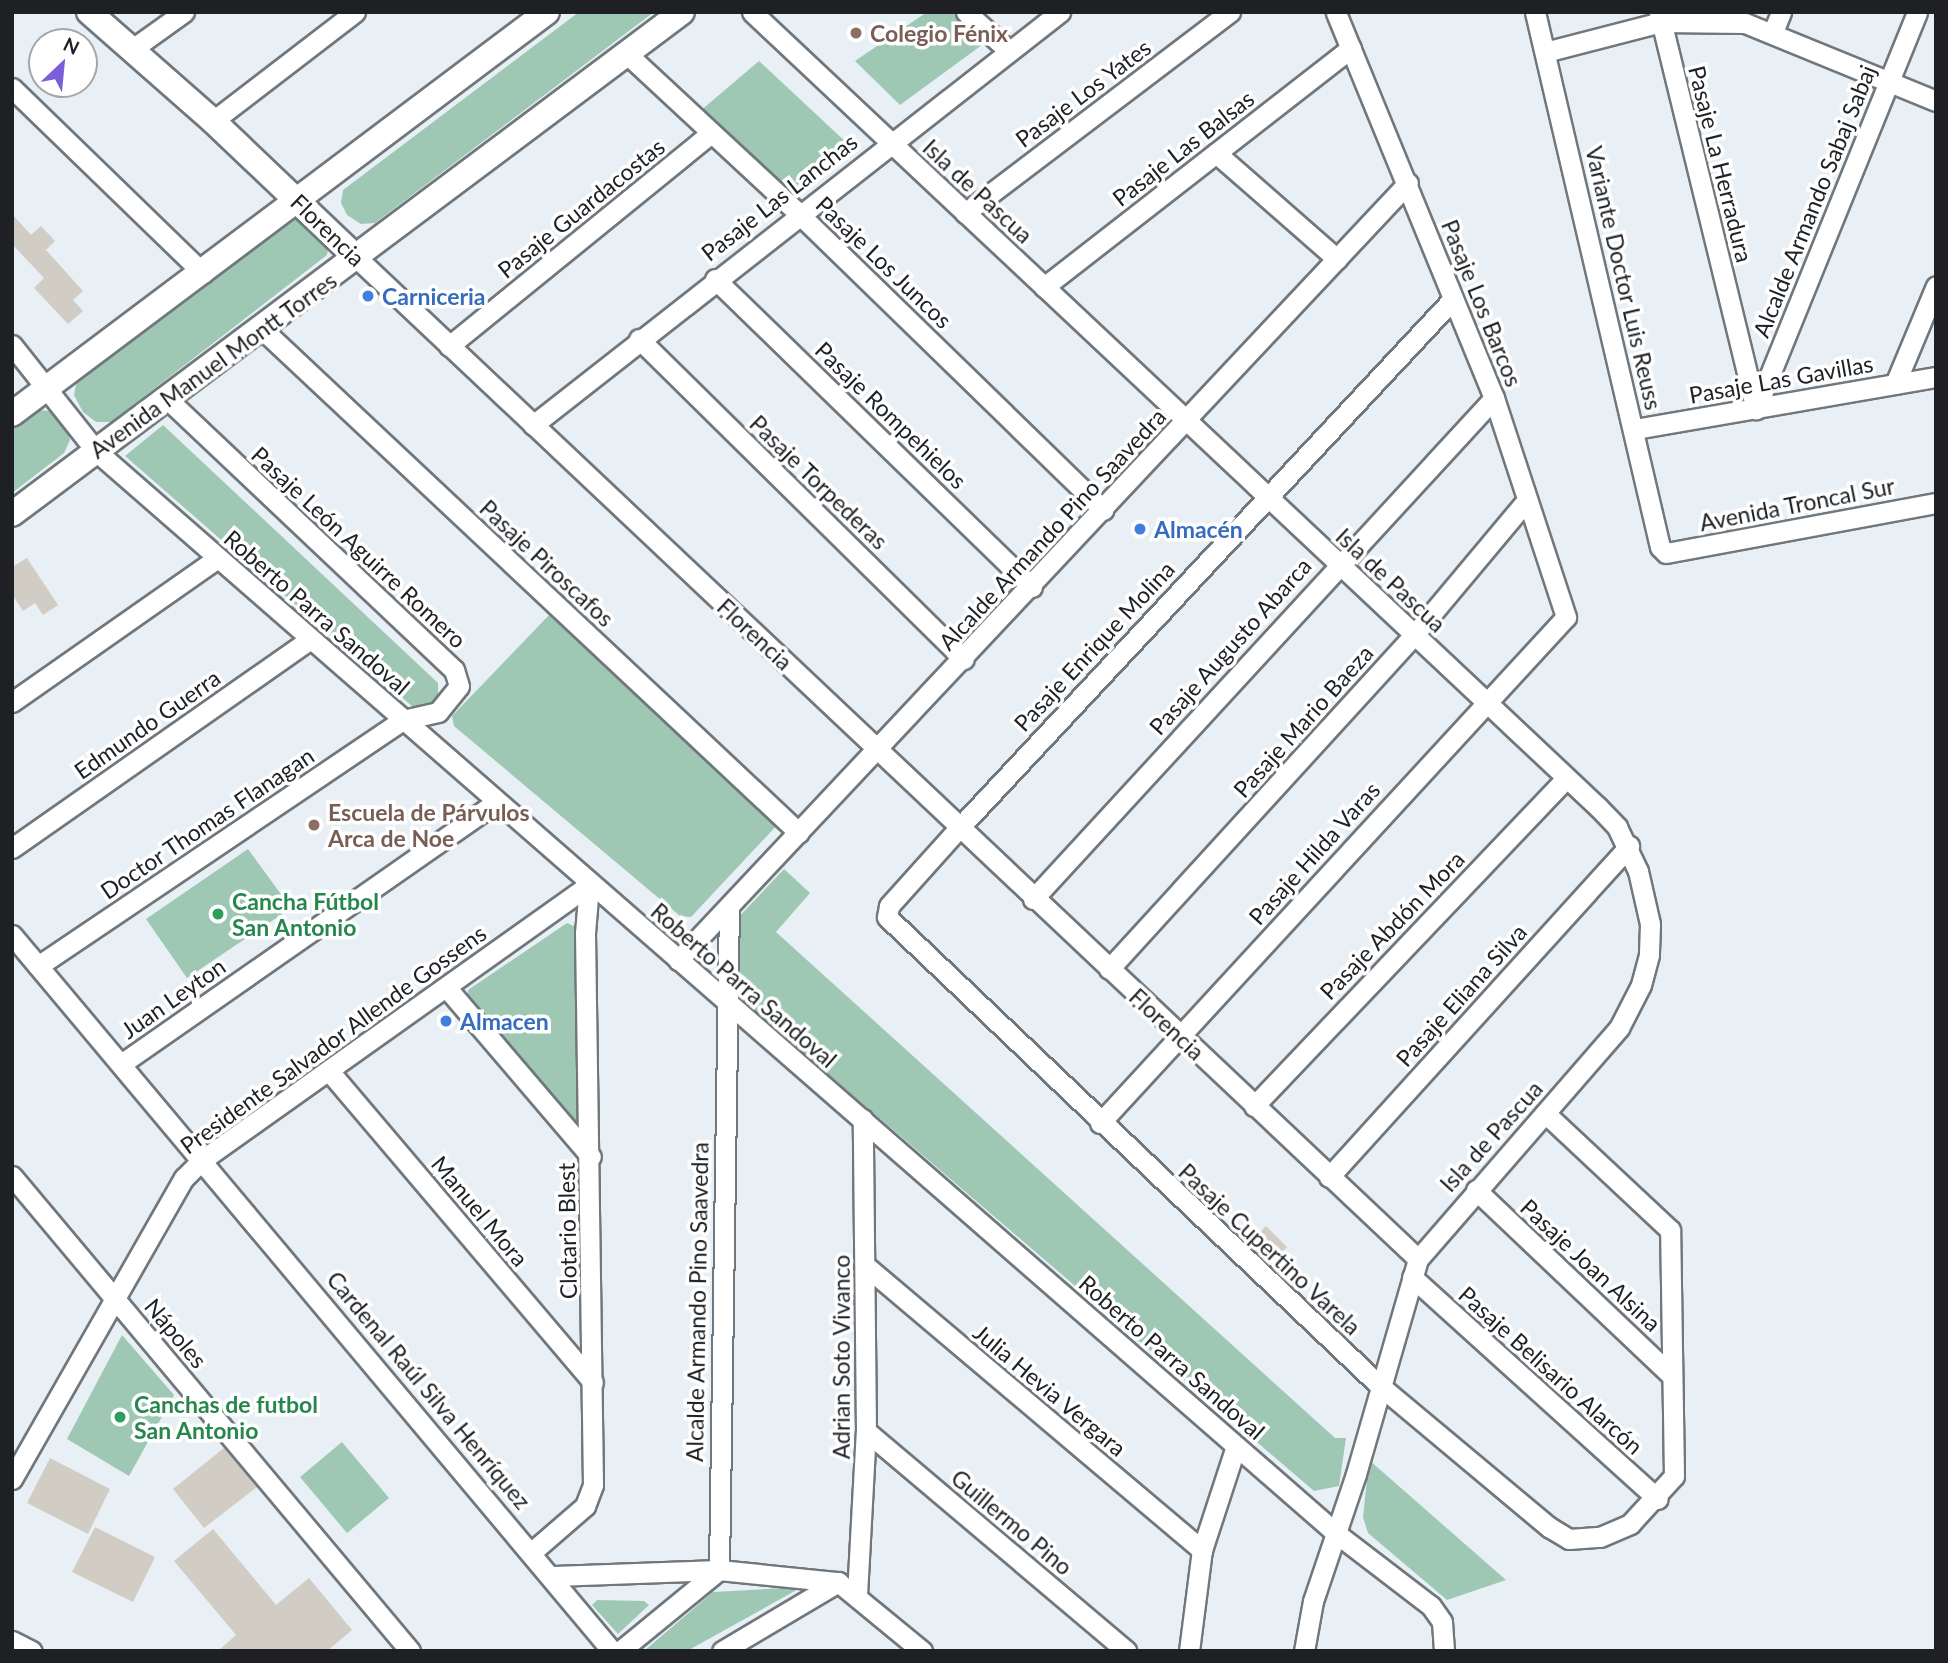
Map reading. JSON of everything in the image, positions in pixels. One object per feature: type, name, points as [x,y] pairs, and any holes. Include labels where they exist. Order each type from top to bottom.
[{"type":"street","name":"Florencia","points":[[89,12],[213,121],[958,829],[1329,1177],[1415,1268]]},
{"type":"street","points":[[131,50],[184,12]]},
{"type":"street","points":[[213,121],[355,12]]},
{"type":"street","points":[[12,414],[547,12]]},
{"type":"street","name":"Avenida Manuel Montt Torres","points":[[12,514],[358,259],[682,12]]},
{"type":"street","name":"Isla de Pascua","points":[[752,12],[1566,778],[1617,827],[1629,846],[1647,896],[1650,924],[1641,985],[1619,1028],[1476,1190],[1415,1268]]},
{"type":"street","points":[[966,12],[1009,51]]},
{"type":"street","name":"Pasaje Las Lanchas","points":[[533,425],[798,213],[1060,12]]},
{"type":"street","name":"Pasaje Los Yates","points":[[965,213],[1230,12]]},
{"type":"street","name":"Pasaje Los Barcos","points":[[1336,12],[1494,398],[1566,617]]},
{"type":"street","name":"Variante Doctor Luis Reuss","points":[[1535,12],[1635,429],[1654,539],[1666,554]]},
{"type":"street","points":[[1773,32],[1781,12]]},
{"type":"street","name":"Alcalde Armando Sabaj Sabaj","points":[[1756,409],[1917,12]]},
{"type":"street","points":[[1545,52],[1662,15],[1745,23],[1773,32],[1936,101]]},
{"type":"street","name":"Pasaje La Herradura","points":[[1662,15],[1756,409]]},
{"type":"street","name":"Pasaje Las Balsas","points":[[1044,287],[1351,48]]},
{"type":"street","name":"Pasaje Los Juncos","points":[[627,54],[798,213],[1103,510]]},
{"type":"street","points":[[12,88],[203,272]]},
{"type":"street","name":"Pasaje Guardacostas","points":[[449,346],[710,134]]},
{"type":"street","points":[[1216,153],[1337,259]]},
{"type":"street","name":"Alcalde Armando Pino Saavedra","points":[[678,960],[878,751],[1408,183]]},
{"type":"street","name":"Pasaje Rompehielos","points":[[715,279],[1032,587]]},
{"type":"street","points":[[1895,384],[1936,286]]},
{"type":"street","name":"Pasaje Enrique Molina","points":[[889,906],[1266,496],[1453,299]]},
{"type":"street","name":"Pasaje Piroscafos","points":[[262,329],[799,833]]},
{"type":"street","name":"Pasaje Torpederas","points":[[639,340],[964,659]]},
{"type":"street","name":"Roberto Parra Sandoval","points":[[12,345],[96,451],[495,803],[863,1119],[1337,1534],[1438,1613],[1444,1651]]},
{"type":"street","name":"Pasaje Las Gavillas","points":[[1635,429],[1936,377]]},
{"type":"street","name":"Pasaje Augusto Abarca","points":[[1033,899],[1338,564],[1494,398]]},
{"type":"street","name":"Pasaje León Aguirre Romero","points":[[167,399],[454,670],[459,686],[453,698],[427,717],[402,720]]},
{"type":"street","name":"Pasaje Mario Baeza","points":[[1109,970],[1414,635],[1527,500]]},
{"type":"street","name":"Avenida Troncal Sur","points":[[1666,554],[1936,503]]},
{"type":"street","points":[[12,702],[218,558]]},
{"type":"street","name":"Pasaje Hilda Varas","points":[[1100,1123],[1566,617]]},
{"type":"street","name":"Edmundo Guerra","points":[[12,848],[309,640]]},
{"type":"street","name":"Doctor Thomas Flanagan","points":[[38,966],[402,720]]},
{"type":"street","name":"Pasaje Abdón Mora","points":[[1254,1106],[1566,778]]},
{"type":"street","name":"Juan Leyton","points":[[121,1064],[495,803]]},
{"type":"street","name":"Pasaje Eliana Silva","points":[[1329,1177],[1629,846]]},
{"type":"street","name":"Presidente Salvador Allende Gossens","points":[[12,1479],[184,1178],[202,1160],[589,885]]},
{"type":"street","name":"Clotario Blest","points":[[533,1551],[585,1506],[592,1493],[591,1157],[585,933],[589,885]]},
{"type":"street","name":"Pasaje Cupertino Varela","points":[[889,906],[887,917],[898,932],[1379,1385],[1569,1539],[1600,1536],[1630,1524],[1658,1499]]},
{"type":"street","name":"Alcalde Armando Pino Saavedra","points":[[719,1570],[725,1000],[729,907]]},
{"type":"street","name":"Cardenal Raúl Silva Henríquez","points":[[12,935],[554,1576],[612,1651]]},
{"type":"street","points":[[446,987],[591,1157]]},
{"type":"street","name":"Manuel Mora","points":[[329,1071],[593,1382]]},
{"type":"street","points":[[1545,1114],[1670,1230],[1674,1476],[1658,1499]]},
{"type":"street","name":"Adrian Soto Vivanco","points":[[857,1595],[866,1431],[867,1267],[863,1119]]},
{"type":"street","name":"Nápoles","points":[[12,1176],[410,1651]]},
{"type":"street","name":"Pasaje Joan Alsina","points":[[1476,1190],[1672,1376]]},
{"type":"street","name":"Julia Hevia Vergara","points":[[867,1267],[1202,1550]]},
{"type":"street","points":[[1304,1651],[1313,1601],[1337,1534],[1415,1268]]},
{"type":"street","name":"Pasaje Belisario Alarcón","points":[[1415,1268],[1658,1499]]},
{"type":"street","name":"Guillermo Pino","points":[[866,1431],[1126,1651]]},
{"type":"street","points":[[1189,1651],[1202,1550],[1236,1446]]},
{"type":"street","points":[[554,1576],[719,1570],[838,1583],[857,1595],[922,1651]]},
{"type":"street","points":[[620,1651],[719,1570]]},
{"type":"street","points":[[722,1651],[838,1583]]},
{"type":"street","points":[[12,1641],[32,1651]]},
{"type":"green space","points":[[579,12],[654,12],[375,223],[361,224],[347,215],[341,203],[343,190]]},
{"type":"green space","points":[[927,12],[953,12],[986,42],[900,105],[855,61]]},
{"type":"green space","points":[[759,61],[848,144],[789,192],[699,112]]},
{"type":"green space","points":[[292,218],[306,219],[329,242],[327,255],[111,422],[96,422],[83,412],[74,395],[77,380]]},
{"type":"green space","points":[[39,410],[51,411],[68,430],[70,440],[64,453],[12,493],[12,425]]},
{"type":"green space","points":[[163,425],[438,683],[438,697],[432,704],[413,707],[125,456]]},
{"type":"green space","points":[[553,611],[780,822],[691,917],[680,916],[454,726],[452,716]]},
{"type":"green space","name":"Cancha Fútbol San Antonio","points":[[248,849],[291,908],[187,978],[146,919]]},
{"type":"green space","points":[[784,869],[810,893],[776,932],[1335,1438],[1346,1438],[1339,1486],[1314,1491],[735,994],[732,924]]},
{"type":"green space","points":[[567,923],[578,928],[579,1125],[569,1124],[468,999],[468,990]]},
{"type":"green space","name":"Canchas de futbol San Antonio","points":[[122,1335],[174,1395],[129,1476],[67,1439]]},
{"type":"green space","points":[[342,1442],[389,1498],[347,1533],[300,1477]]},
{"type":"green space","points":[[1369,1460],[1506,1580],[1447,1600],[1368,1533],[1363,1517]]},
{"type":"green space","points":[[802,1587],[687,1651],[644,1651],[713,1592]]},
{"type":"green space","points":[[597,1600],[644,1601],[649,1605],[618,1634],[592,1605]]},
{"type":"building","points":[[12,214],[31,235],[41,226],[55,241],[46,250],[83,291],[73,300],[83,311],[68,324],[34,288],[44,278],[12,244]]},
{"type":"building","points":[[27,558],[58,605],[43,615],[35,603],[23,611],[12,594],[12,567]]},
{"type":"building","points":[[1266,1226],[1287,1247],[1270,1264],[1249,1244]]},
{"type":"building","points":[[224,1448],[257,1487],[204,1528],[173,1489]]},
{"type":"building","points":[[50,1458],[110,1489],[88,1534],[27,1503]]},
{"type":"building","points":[[95,1527],[155,1557],[133,1602],[72,1572]]},
{"type":"building","points":[[213,1529],[276,1605],[309,1578],[352,1630],[327,1651],[218,1651],[236,1635],[174,1561]]},
{"type":"place","name":"Colegio Fénix","points":[[856,33]]},
{"type":"place","name":"Carniceria","points":[[368,296]]},
{"type":"place","name":"Almacén","points":[[1140,529]]},
{"type":"place","name":"Escuela de Párvulos Arca de Noe","points":[[314,825]]},
{"type":"place","name":"Cancha Fútbol San Antonio","points":[[218,914]]},
{"type":"place","name":"Almacen","points":[[446,1021]]},
{"type":"place","name":"Canchas de futbol San Antonio","points":[[120,1417]]}]
